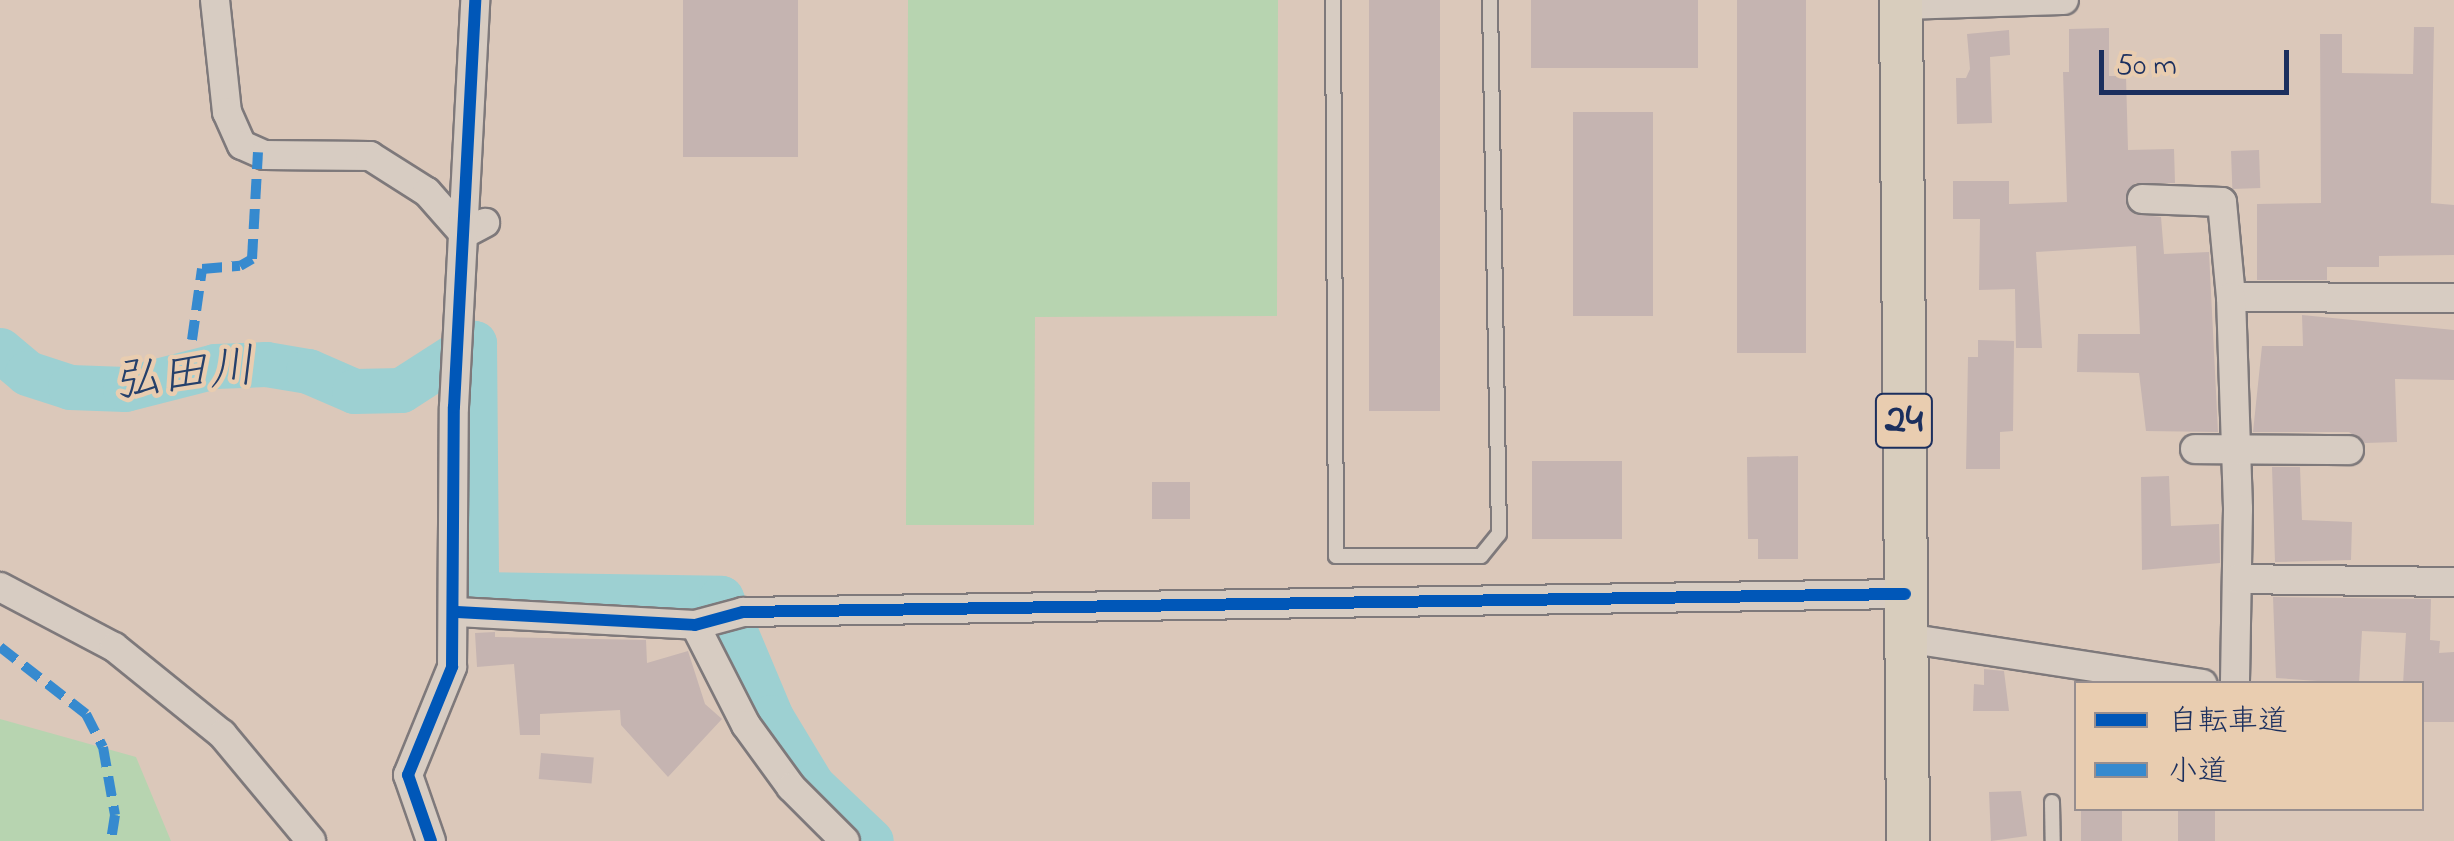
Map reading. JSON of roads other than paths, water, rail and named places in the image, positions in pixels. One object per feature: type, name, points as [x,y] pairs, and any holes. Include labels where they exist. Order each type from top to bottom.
[{"type":"main road","name":"24","points":[[1901,2],[1908,841]]},
{"type":"street","points":[[215,0],[227,112],[242,145],[264,154],[370,156],[475,229]]},
{"type":"street","points":[[431,841],[408,774],[452,667],[456,612],[452,480],[475,229],[474,0]]},
{"type":"street","points":[[1901,2],[2064,0]]},
{"type":"street","points":[[2142,199],[2222,202],[2231,297],[2236,449],[2236,681]]},
{"type":"street","points":[[2231,297],[2454,298]]},
{"type":"street","points":[[2195,449],[2349,450]]},
{"type":"street","points":[[2238,579],[2454,582]]},
{"type":"street","points":[[0,587],[114,647],[222,734],[312,841]]},
{"type":"street","points":[[456,612],[702,623],[743,612],[1904,594]]},
{"type":"street","points":[[702,623],[746,725],[791,787],[845,841]]},
{"type":"street","points":[[1906,638],[2183,681]]},
{"type":"lane","points":[[1333,0],[1336,556],[1481,556],[1500,534],[1490,0]]},
{"type":"lane","points":[[2052,802],[2053,841]]},
{"type":"waterway","name":"弘田川","points":[[0,350],[27,373],[70,387],[125,389],[215,366],[266,364],[308,371],[354,391],[401,390],[474,343],[476,594],[721,598],[771,717],[812,785],[871,841]]}]
